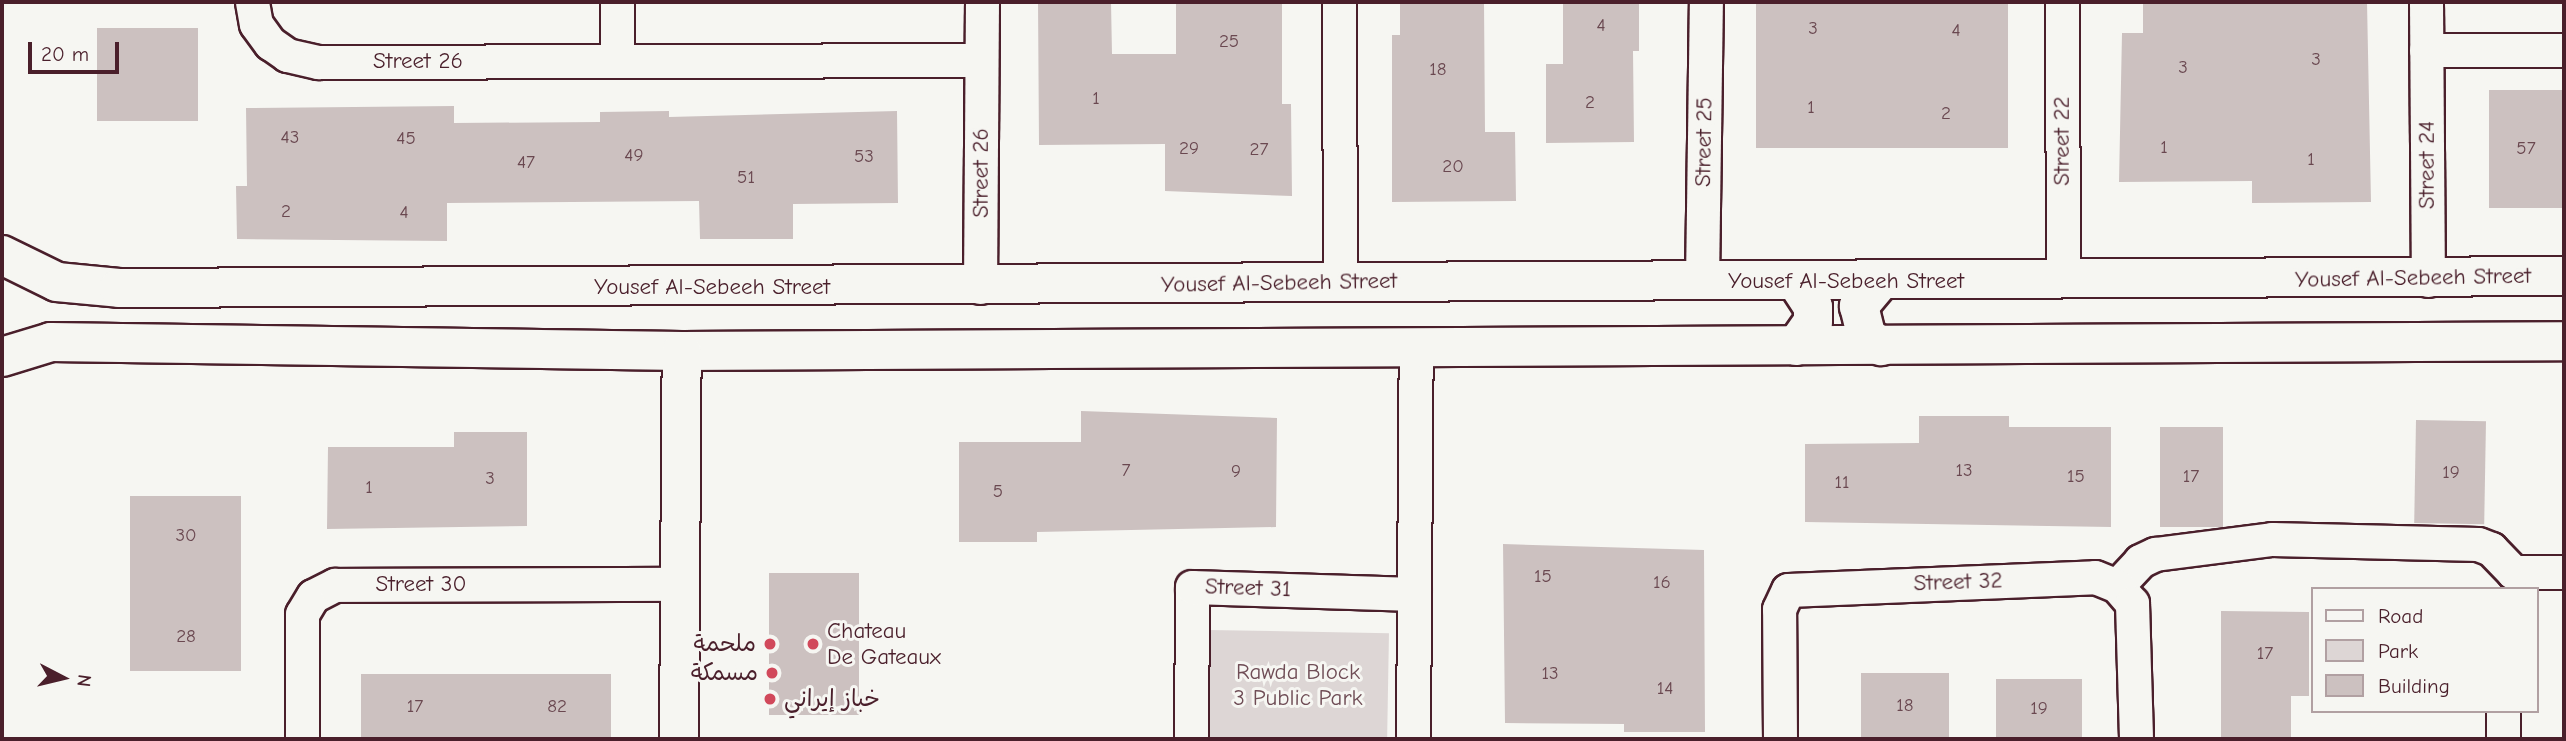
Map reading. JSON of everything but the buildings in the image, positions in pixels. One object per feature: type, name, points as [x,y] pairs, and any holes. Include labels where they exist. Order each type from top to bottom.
[{"type":"street","name":"Street 26","points":[[252,2],[262,34],[287,55],[305,60],[981,60]]},
{"type":"street","points":[[617,2],[617,60]]},
{"type":"street","name":"Street 26","points":[[980,287],[982,2]]},
{"type":"street","points":[[1339,2],[1340,281]]},
{"type":"street","name":"Street 25","points":[[1702,281],[1706,2]]},
{"type":"street","name":"Street 22","points":[[2062,2],[2063,280]]},
{"type":"street","name":"Street 24","points":[[2426,2],[2428,280]]},
{"type":"street","points":[[2426,50],[2564,50]]},
{"type":"street","name":"Yousef Al-Sebeeh Street","points":[[2,255],[50,280],[119,288],[980,287],[1340,281],[2428,280],[2564,276]]},
{"type":"street","points":[[1880,281],[1859,306],[1867,337],[1881,346]]},
{"type":"street","points":[[1796,346],[1813,322],[1813,307],[1797,282]]},
{"type":"street","points":[[114,341],[101,321],[101,309],[119,288]]},
{"type":"street","points":[[2,357],[51,342],[114,341],[682,351],[2564,341]]},
{"type":"street","points":[[1413,739],[1416,348]]},
{"type":"street","points":[[679,739],[682,351]]},
{"type":"street","points":[[2136,739],[2136,622],[2132,603],[2117,586],[2140,561],[2155,554],[2272,539],[2478,544],[2491,548],[2509,580],[2564,572]]},
{"type":"street","name":"Street 32","points":[[1780,739],[1779,609],[1788,590],[2095,577],[2117,586]]},
{"type":"street","name":"Street 30","points":[[302,739],[302,614],[313,596],[335,584],[679,584]]},
{"type":"street","name":"Street 31","points":[[1191,739],[1192,587],[1414,594]]},
{"type":"street","points":[[2503,739],[2504,713]]},
{"type":"green space","name":"Rawda Block 3 Public Park","points":[[1208,630],[1389,633],[1387,739],[1206,739]]},
{"type":"place","name":"ملحمة","points":[[770,644]]},
{"type":"place","name":"Chateau De Gateaux","points":[[813,644]]},
{"type":"place","name":"مسمكة","points":[[772,673]]},
{"type":"place","name":"خباز إيراني","points":[[770,699]]}]
